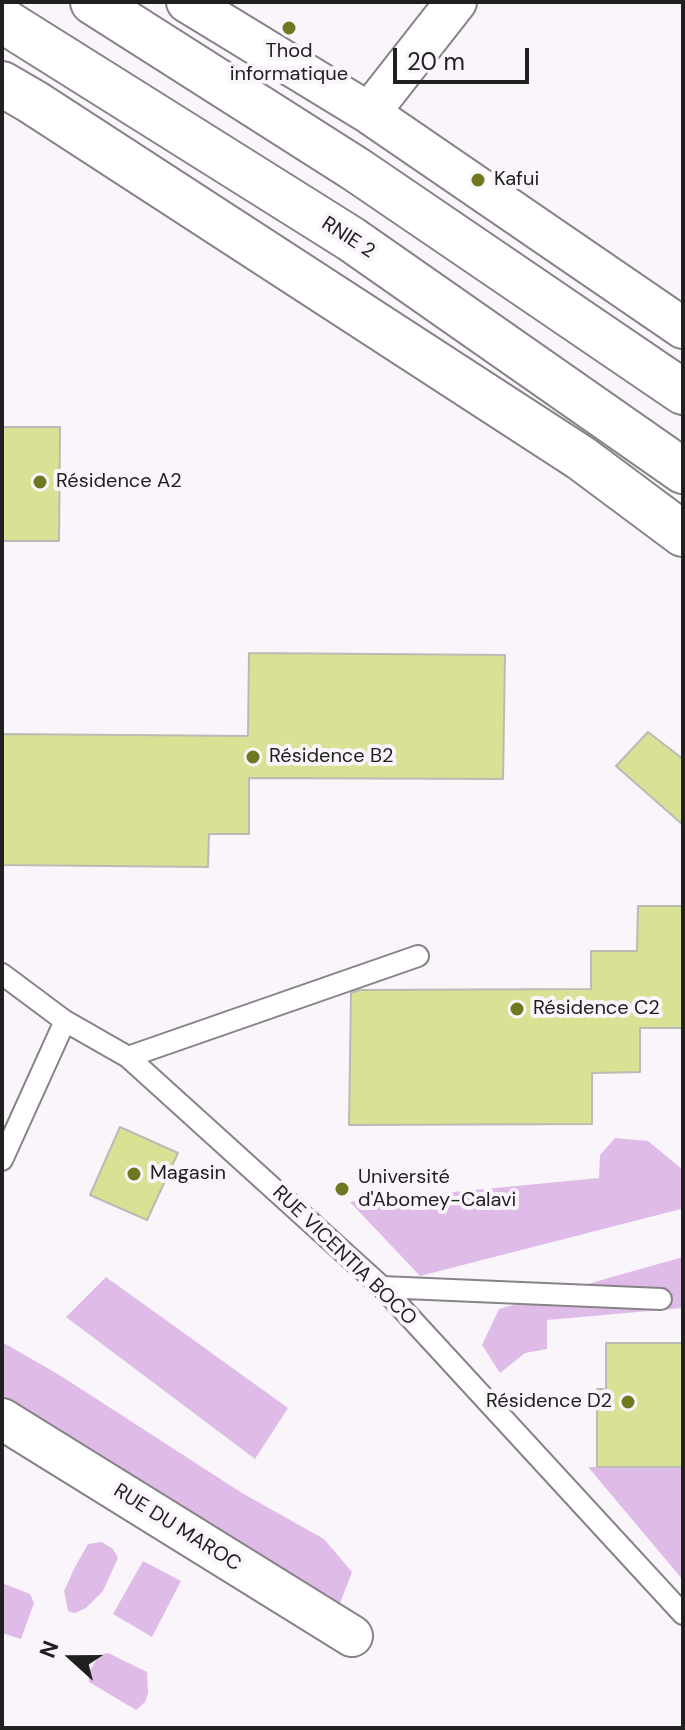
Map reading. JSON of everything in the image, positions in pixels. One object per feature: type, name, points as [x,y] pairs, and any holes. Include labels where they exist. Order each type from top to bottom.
[{"type":"main road","points":[[93,2],[357,170],[683,392]]},
{"type":"main road","name":"RNIE 2","points":[[2,20],[351,239],[683,471]]},
{"type":"main road","points":[[2,84],[581,458],[683,534]]},
{"type":"street","points":[[187,2],[369,113],[683,328]]},
{"type":"street","points":[[369,113],[456,2]]},
{"type":"street","name":"RUE DU MAROC","points":[[2,1419],[352,1636]]},
{"type":"lane","points":[[128,1057],[418,956]]},
{"type":"lane","name":"RUE VICENTIA BOCO","points":[[2,974],[65,1021],[128,1057],[382,1287],[679,1604]]},
{"type":"lane","points":[[2,1160],[65,1021]]},
{"type":"lane","points":[[382,1287],[661,1299]]},
{"type":"shaded area","points":[[615,1138],[648,1141],[683,1170],[681,1209],[420,1276],[350,1202],[599,1178],[600,1155]]},
{"type":"shaded area","points":[[683,1257],[683,1308],[547,1320],[547,1349],[525,1353],[500,1373],[482,1345],[499,1309]]},
{"type":"shaded area","points":[[106,1277],[288,1408],[255,1459],[66,1317]]},
{"type":"shaded area","points":[[2,1342],[61,1376],[242,1493],[324,1539],[352,1572],[339,1606],[2,1408]]},
{"type":"shaded area","points":[[588,1467],[683,1467],[683,1580]]},
{"type":"shaded area","points":[[102,1542],[113,1549],[118,1558],[103,1591],[86,1608],[75,1613],[68,1611],[64,1591],[75,1567],[88,1544]]},
{"type":"shaded area","points":[[143,1561],[181,1581],[152,1637],[113,1614]]},
{"type":"shaded area","points":[[2,1583],[30,1594],[34,1603],[21,1639],[2,1633]]},
{"type":"shaded area","points":[[108,1653],[147,1672],[148,1693],[145,1702],[136,1710],[89,1682],[88,1674],[99,1655]]},
{"type":"building","name":"Résidence A2","points":[[2,427],[60,427],[59,541],[2,541]]},
{"type":"building","name":"Résidence B2","points":[[249,653],[505,655],[503,779],[249,778],[249,834],[209,834],[208,867],[2,865],[2,734],[248,736]]},
{"type":"building","points":[[648,732],[683,759],[683,825],[616,766]]},
{"type":"building","name":"Résidence C2","points":[[638,906],[683,906],[683,1028],[640,1028],[640,1072],[592,1073],[592,1124],[349,1125],[351,993],[360,990],[591,989],[591,951],[637,951]]},
{"type":"building","name":"Magasin","points":[[120,1127],[178,1153],[147,1220],[90,1195]]},
{"type":"building","name":"Résidence D2","points":[[606,1343],[683,1343],[683,1467],[597,1467],[597,1389],[606,1389]]},
{"type":"place","name":"Thod informatique","points":[[289,28]]},
{"type":"place","name":"Kafui","points":[[478,180]]},
{"type":"place","name":"Résidence A2","points":[[40,482]]},
{"type":"place","name":"Résidence B2","points":[[253,757]]},
{"type":"place","name":"Résidence C2","points":[[517,1009]]},
{"type":"place","name":"Magasin","points":[[134,1174]]},
{"type":"place","name":"Université d'Abomey-Calavi","points":[[342,1189]]},
{"type":"place","name":"Résidence D2","points":[[628,1402]]}]
